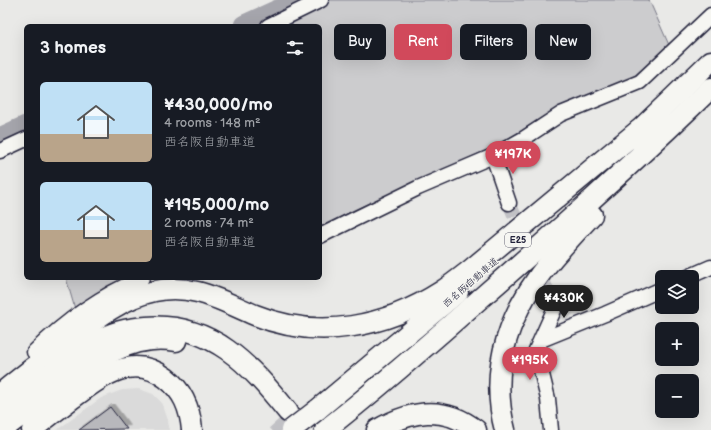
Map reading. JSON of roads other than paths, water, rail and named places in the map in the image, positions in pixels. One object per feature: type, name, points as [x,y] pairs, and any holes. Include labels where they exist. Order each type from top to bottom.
[{"type":"highway","name":"西名阪自動車道","points":[[286,421],[317,410],[433,314],[531,229],[639,130],[711,61]]},
{"type":"highway","name":"西名阪自動車道","points":[[328,428],[537,249],[670,128],[711,88]]},
{"type":"highway","points":[[505,430],[500,405],[500,372],[507,337],[514,318],[524,299],[532,285],[553,258],[670,128]]},
{"type":"highway","points":[[17,430],[37,395],[95,320],[115,306],[154,291],[173,289],[194,290],[216,297],[266,319],[288,325],[314,329],[342,328],[394,316],[419,304],[448,286],[639,130]]},
{"type":"highway","points":[[17,430],[37,395],[121,347],[152,340],[168,340],[186,343],[200,349],[230,367],[259,398],[286,421]]},
{"type":"highway","points":[[1,404],[99,379],[112,372],[128,367],[145,368],[161,374],[174,384],[185,398],[191,415],[192,430]]},
{"type":"highway","points":[[377,430],[398,419],[416,414],[436,413],[453,416],[467,422],[476,430]]},
{"type":"street","points":[[272,24],[321,0]]},
{"type":"street","points":[[322,235],[418,188],[493,156],[523,139],[561,114],[640,82],[711,15]]},
{"type":"street","points":[[0,151],[24,140]]},
{"type":"street","points":[[493,156],[509,203]]},
{"type":"street","points":[[699,272],[711,267]]},
{"type":"street","points":[[34,352],[54,332],[104,296],[138,280]]},
{"type":"street","points":[[541,340],[655,292]]},
{"type":"street","points":[[551,299],[555,308],[536,350],[548,399],[551,430]]},
{"type":"waterway","points":[[249,24],[302,0]]},
{"type":"waterway","points":[[0,139],[24,128]]},
{"type":"tunnel","points":[[509,203],[551,299]]},
{"type":"tunnel","points":[[277,421],[285,430]]}]
